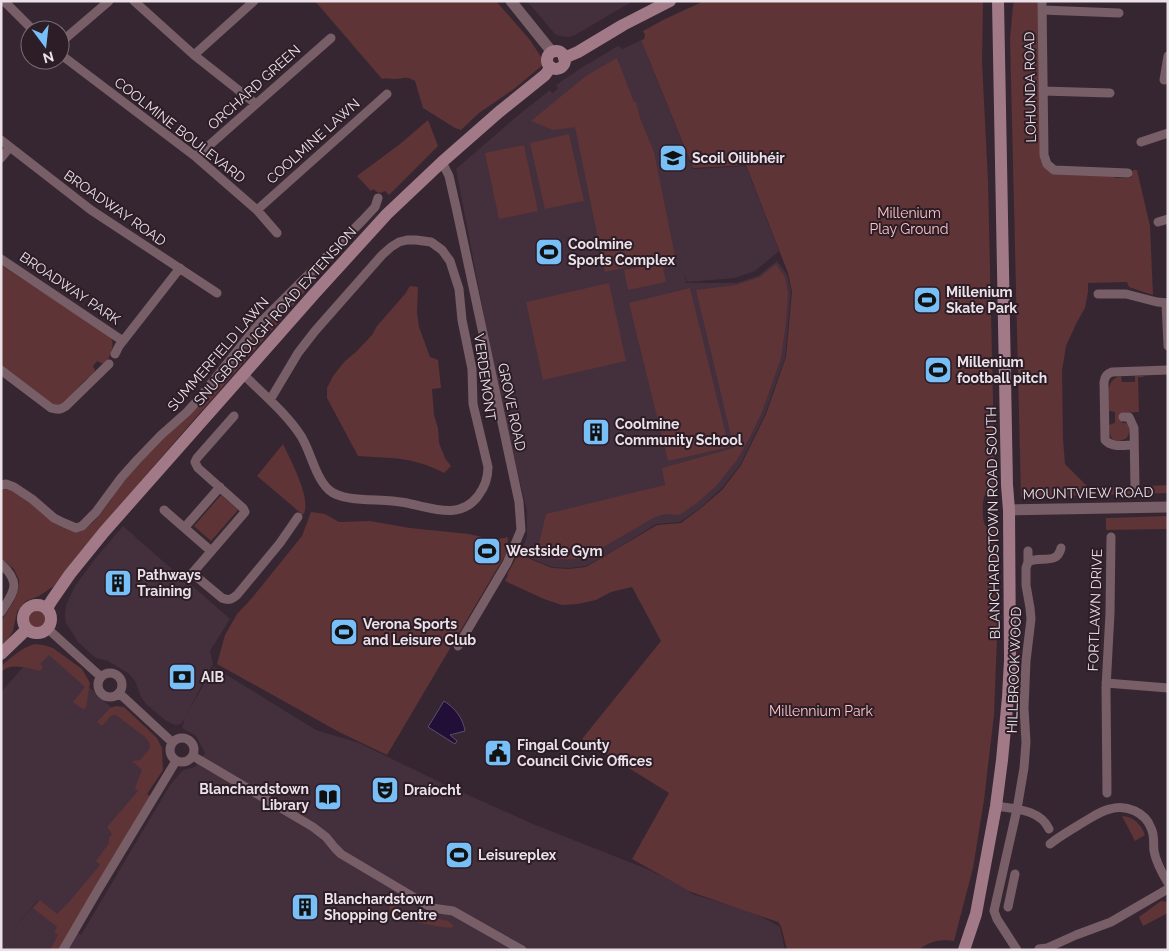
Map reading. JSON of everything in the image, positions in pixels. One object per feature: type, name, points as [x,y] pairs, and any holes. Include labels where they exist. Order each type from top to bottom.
[{"type":"main road","points":[[564,58],[670,1]]},
{"type":"main road","name":"BLANCHARDSTOWN ROAD SOUTH","points":[[964,950],[976,914],[996,806],[1002,760],[1009,669],[1009,510],[998,1]]},
{"type":"main road","points":[[552,52],[561,52],[564,58],[564,62],[559,68],[554,69],[548,64],[547,60],[552,52]]},
{"type":"main road","name":"SNUGBOROUGH ROAD EXTENSION","points":[[47,608],[70,574],[104,532],[387,214],[442,162],[545,75],[551,67]]},
{"type":"main road","points":[[38,605],[47,608],[52,616],[48,629],[40,634],[27,629],[23,616],[29,608],[38,605]]},
{"type":"main road","points":[[1,654],[27,629]]},
{"type":"street","points":[[4,1],[23,20]]},
{"type":"street","points":[[70,34],[109,1]]},
{"type":"street","points":[[134,1],[194,55],[256,104]]},
{"type":"street","points":[[194,55],[254,1]]},
{"type":"street","points":[[511,1],[552,52]]},
{"type":"street","points":[[1042,5],[1119,13]]},
{"type":"street","name":"LOHUNDA ROAD","points":[[1042,5],[1044,155],[1048,164],[1054,170],[1128,173]]},
{"type":"street","name":"ORCHARD GREEN","points":[[196,157],[331,38]]},
{"type":"street","points":[[1164,80],[1168,56]]},
{"type":"street","name":"COOLMINE BOULEVARD","points":[[70,62],[196,157],[257,210],[277,233]]},
{"type":"street","points":[[1043,91],[1110,92]]},
{"type":"street","name":"COOLMINE LAWN","points":[[257,210],[387,94]]},
{"type":"street","points":[[1141,142],[1168,133]]},
{"type":"street","name":"BROADWAY ROAD","points":[[1,140],[91,210],[217,293]]},
{"type":"street","points":[[1,158],[10,148]]},
{"type":"street","name":"GROVE ROAD","points":[[442,162],[448,176],[462,233],[521,517],[521,530],[507,563],[458,646]]},
{"type":"street","name":"SUMMERFIELD LAWN","points":[[1,485],[6,484],[14,487],[32,499],[54,518],[76,528],[82,526],[96,512],[137,460],[161,435],[188,412],[249,336],[352,232],[375,206],[378,198]]},
{"type":"street","points":[[1158,222],[1168,219]]},
{"type":"street","name":"VERDEMONT","points":[[243,374],[270,400],[301,436],[324,484],[339,496],[409,503],[438,510],[454,510],[464,508],[475,500],[483,490],[488,467],[473,404],[472,369],[458,289],[450,261],[442,250],[431,242],[407,240],[391,246],[382,254],[298,352],[270,400]]},
{"type":"street","name":"BROADWAY PARK","points":[[1,259],[123,341]]},
{"type":"street","points":[[115,354],[118,347],[180,268]]},
{"type":"street","points":[[1098,294],[1126,294],[1167,303],[1168,346]]},
{"type":"street","points":[[1,370],[51,408],[57,410],[66,406],[109,364]]},
{"type":"street","points":[[1134,445],[1113,445],[1109,444],[1106,440],[1105,377],[1112,372],[1168,370]]},
{"type":"street","points":[[234,416],[195,462],[198,468],[243,508],[245,512],[190,575],[222,598],[232,599],[280,543],[298,517]]},
{"type":"street","points":[[1124,417],[1129,416],[1134,428],[1134,488]]},
{"type":"street","points":[[185,527],[220,488]]},
{"type":"street","name":"MOUNTVIEW ROAD","points":[[1009,510],[1168,507]]},
{"type":"street","points":[[164,510],[211,551]]},
{"type":"street","name":"FORTLAWN DRIVE","points":[[1107,793],[1105,715],[1112,537]]},
{"type":"street","points":[[1028,562],[1034,559],[1054,558],[1059,554],[1061,548]]},
{"type":"street","name":"HILLBROOK WOOD","points":[[1017,950],[994,911],[1017,809],[1024,768],[1026,742],[1024,708],[1026,661],[1031,619],[1026,578],[1028,552]]},
{"type":"street","points":[[1,564],[13,576],[15,582],[11,596],[1,612]]},
{"type":"street","points":[[48,629],[100,676]]},
{"type":"street","points":[[108,672],[113,672],[119,676],[122,684],[119,693],[111,697],[102,695],[97,685],[100,676],[108,672]]},
{"type":"street","name":"FORTLAWN DRIVE","points":[[1106,683],[1168,688]]},
{"type":"street","points":[[119,693],[172,742]]},
{"type":"street","points":[[183,738],[190,741],[194,748],[193,756],[184,762],[176,761],[170,752],[172,742],[183,738]]},
{"type":"street","points":[[193,756],[313,827],[326,837],[341,854],[432,908],[453,911],[522,950]]},
{"type":"street","points":[[62,950],[176,761]]},
{"type":"street","points":[[996,806],[1029,812],[1040,818],[1049,828]]},
{"type":"street","points":[[1050,844],[1060,836],[1110,808],[1131,809],[1141,814],[1148,821],[1154,835],[1156,858],[1168,883]]},
{"type":"street","points":[[1003,872],[1019,875],[1008,907]]},
{"type":"street","points":[[1040,949],[1047,948],[1111,922],[1168,889]]},
{"type":"shaded area","points":[[527,1],[633,1],[569,37],[555,34]]},
{"type":"shaded area","name":"Coolmine Community School","points":[[641,40],[693,169],[746,166],[779,251],[755,271],[735,278],[687,282],[684,273],[686,283],[736,283],[758,276],[777,261],[787,274],[791,292],[785,358],[765,414],[740,465],[721,489],[700,508],[680,522],[656,524],[586,566],[552,567],[520,554],[527,537],[527,510],[497,396],[456,169],[550,90],[552,93],[558,89],[556,85],[618,46],[623,49]]},
{"type":"shaded area","points":[[123,526],[230,619],[210,651],[213,664],[186,715],[214,667],[316,730],[359,743],[533,824],[647,869],[687,888],[692,894],[749,911],[780,927],[785,950],[1,950],[1,692],[43,645],[114,710],[149,738],[159,767],[67,924],[37,901],[12,931],[37,902],[81,935],[170,785],[183,770],[195,767],[205,753],[196,736],[182,728],[185,718],[181,724],[175,725],[165,720],[146,704],[135,681],[128,673],[108,661],[96,658],[91,654],[78,642],[66,623],[66,605],[75,586]]},
{"type":"shaded area","points":[[444,701],[458,714],[464,726],[465,731],[450,735],[457,741],[455,744],[428,727]]},
{"type":"green space","points":[[315,1],[496,1],[530,40],[545,63],[514,89],[479,113],[461,130],[423,108],[415,81],[412,79],[382,79]]},
{"type":"green space","name":"Millennium Park","points":[[704,1],[983,1],[982,62],[988,181],[995,487],[985,495],[983,519],[985,525],[996,531],[997,637],[994,715],[984,800],[973,868],[954,941],[935,941],[918,950],[787,950],[781,926],[778,922],[691,892],[632,859],[669,793],[582,739],[661,641],[632,587],[611,592],[596,600],[562,605],[505,581],[518,554],[552,568],[586,567],[657,525],[681,523],[701,508],[722,490],[741,465],[766,414],[786,357],[792,292],[788,273],[746,165],[693,168],[641,40],[644,39],[645,35],[643,31]]},
{"type":"green space","points":[[1014,1],[1039,1],[1044,165],[1114,176],[1115,178],[1131,178],[1133,170],[1137,170],[1150,226],[1153,295],[1129,287],[1127,282],[1088,283],[1085,308],[1066,346],[1062,371],[1065,464],[1088,487],[1124,486],[1125,491],[1133,491],[1133,494],[1021,497],[1010,39]]},
{"type":"green space","points":[[617,58],[634,102],[636,102],[640,118],[654,152],[675,256],[605,272],[575,127],[553,130],[531,121],[587,75]]},
{"type":"green space","points":[[428,120],[438,146],[389,195],[385,191],[379,193],[373,189],[371,191],[357,176],[400,144]]},
{"type":"green space","points":[[569,134],[584,201],[545,209],[530,143]]},
{"type":"green space","points":[[524,145],[538,211],[499,219],[485,153]]},
{"type":"green space","points":[[373,213],[101,527],[54,586],[23,604],[17,612],[13,631],[1,648],[1,621],[14,601],[19,587],[19,580],[14,569],[1,559],[1,489],[10,490],[20,495],[61,527],[72,531],[82,530],[87,527],[98,517],[134,470],[260,330]]},
{"type":"green space","points":[[662,262],[666,282],[628,290],[624,270]]},
{"type":"green space","points":[[776,264],[785,277],[788,294],[781,358],[762,412],[750,437],[737,460],[716,486],[697,503],[679,515],[666,514],[655,517],[588,556],[562,559],[537,551],[546,514],[665,485],[662,468],[734,448],[696,290],[736,285],[760,277]]},
{"type":"green space","points":[[1,265],[110,336],[112,340],[112,350],[106,364],[97,361],[93,366],[94,373],[63,404],[53,406],[1,365]]},
{"type":"green space","points":[[609,283],[626,361],[543,380],[526,302]]},
{"type":"green space","points":[[410,286],[418,287],[417,313],[419,327],[430,357],[438,360],[441,388],[432,389],[439,443],[445,458],[451,466],[444,473],[411,461],[358,456],[327,398],[327,388],[333,376],[345,361],[372,335],[377,326]]},
{"type":"green space","points":[[690,288],[729,447],[668,461],[629,303]]},
{"type":"green space","points":[[1121,376],[1122,382],[1135,382],[1135,376],[1144,377],[1138,378],[1139,412],[1122,413],[1122,423],[1126,423],[1130,430],[1127,438],[1115,441],[1112,439],[1109,425],[1115,423],[1115,412],[1109,411],[1108,395],[1112,381]]},
{"type":"green space","points":[[283,444],[303,490],[305,509],[303,515],[257,476]]},
{"type":"green space","points":[[1168,485],[1168,493],[1135,494],[1135,491],[1147,491],[1148,486]]},
{"type":"green space","points":[[221,495],[238,510],[211,541],[194,526]]},
{"type":"green space","name":"Verona Sports and Leisure Club","points":[[311,512],[325,514],[339,522],[370,521],[410,528],[469,534],[495,540],[508,537],[507,552],[387,755],[339,732],[217,664],[225,635],[237,614],[302,536]]},
{"type":"green space","points":[[1168,516],[1168,529],[1106,530],[1106,518]]},
{"type":"green space","points":[[37,609],[44,612],[47,619],[44,626],[37,629],[30,626],[27,619],[30,612]]},
{"type":"green space","points":[[35,644],[53,648],[82,669],[90,683],[86,708],[82,709],[73,702],[85,687],[49,655],[40,664],[43,667],[40,671],[14,666],[1,672],[1,666],[9,659],[21,650]]},
{"type":"green space","points":[[116,706],[124,707],[157,738],[162,748],[163,770],[147,794],[153,798],[63,950],[50,950],[58,935],[54,932],[57,927],[33,908],[40,900],[57,914],[69,902],[100,865],[96,861],[109,843],[109,838],[112,834],[107,827],[138,791],[135,788],[142,770],[132,761],[140,760],[148,751],[149,742],[116,715],[111,716],[102,726],[97,722],[110,708]]},
{"type":"green space","points":[[1122,816],[1136,822],[1145,835],[1135,841]]},
{"type":"green space","points":[[1161,901],[1168,902],[1168,913],[1143,926],[1139,917]]},
{"type":"green space","points":[[389,904],[409,912],[448,921],[454,926],[451,928],[420,923],[390,913]]},
{"type":"place","name":"Scoil Oilibhéir","points":[[673,158]]},
{"type":"place","name":"Coolmine Sports Complex","points":[[549,252]]},
{"type":"place","name":"Millenium Skate Park","points":[[927,300]]},
{"type":"place","name":"Millenium football pitch","points":[[938,370]]},
{"type":"place","name":"Coolmine Community School","points":[[596,432]]},
{"type":"place","name":"Westside Gym","points":[[487,551]]},
{"type":"place","name":"Pathways Training","points":[[118,583]]},
{"type":"place","name":"Verona Sports and Leisure Club","points":[[344,632]]},
{"type":"place","name":"AIB","points":[[182,677]]},
{"type":"place","name":"Fingal County Council Civic Offices","points":[[498,753]]},
{"type":"place","name":"Draíocht","points":[[385,790]]},
{"type":"place","name":"Blanchardstown Library","points":[[328,797]]},
{"type":"place","name":"Leisureplex","points":[[459,855]]},
{"type":"place","name":"Blanchardstown Shopping Centre","points":[[305,907]]},
{"type":"park label","name":"Millenium Play Ground","points":[[909,222]]}]
